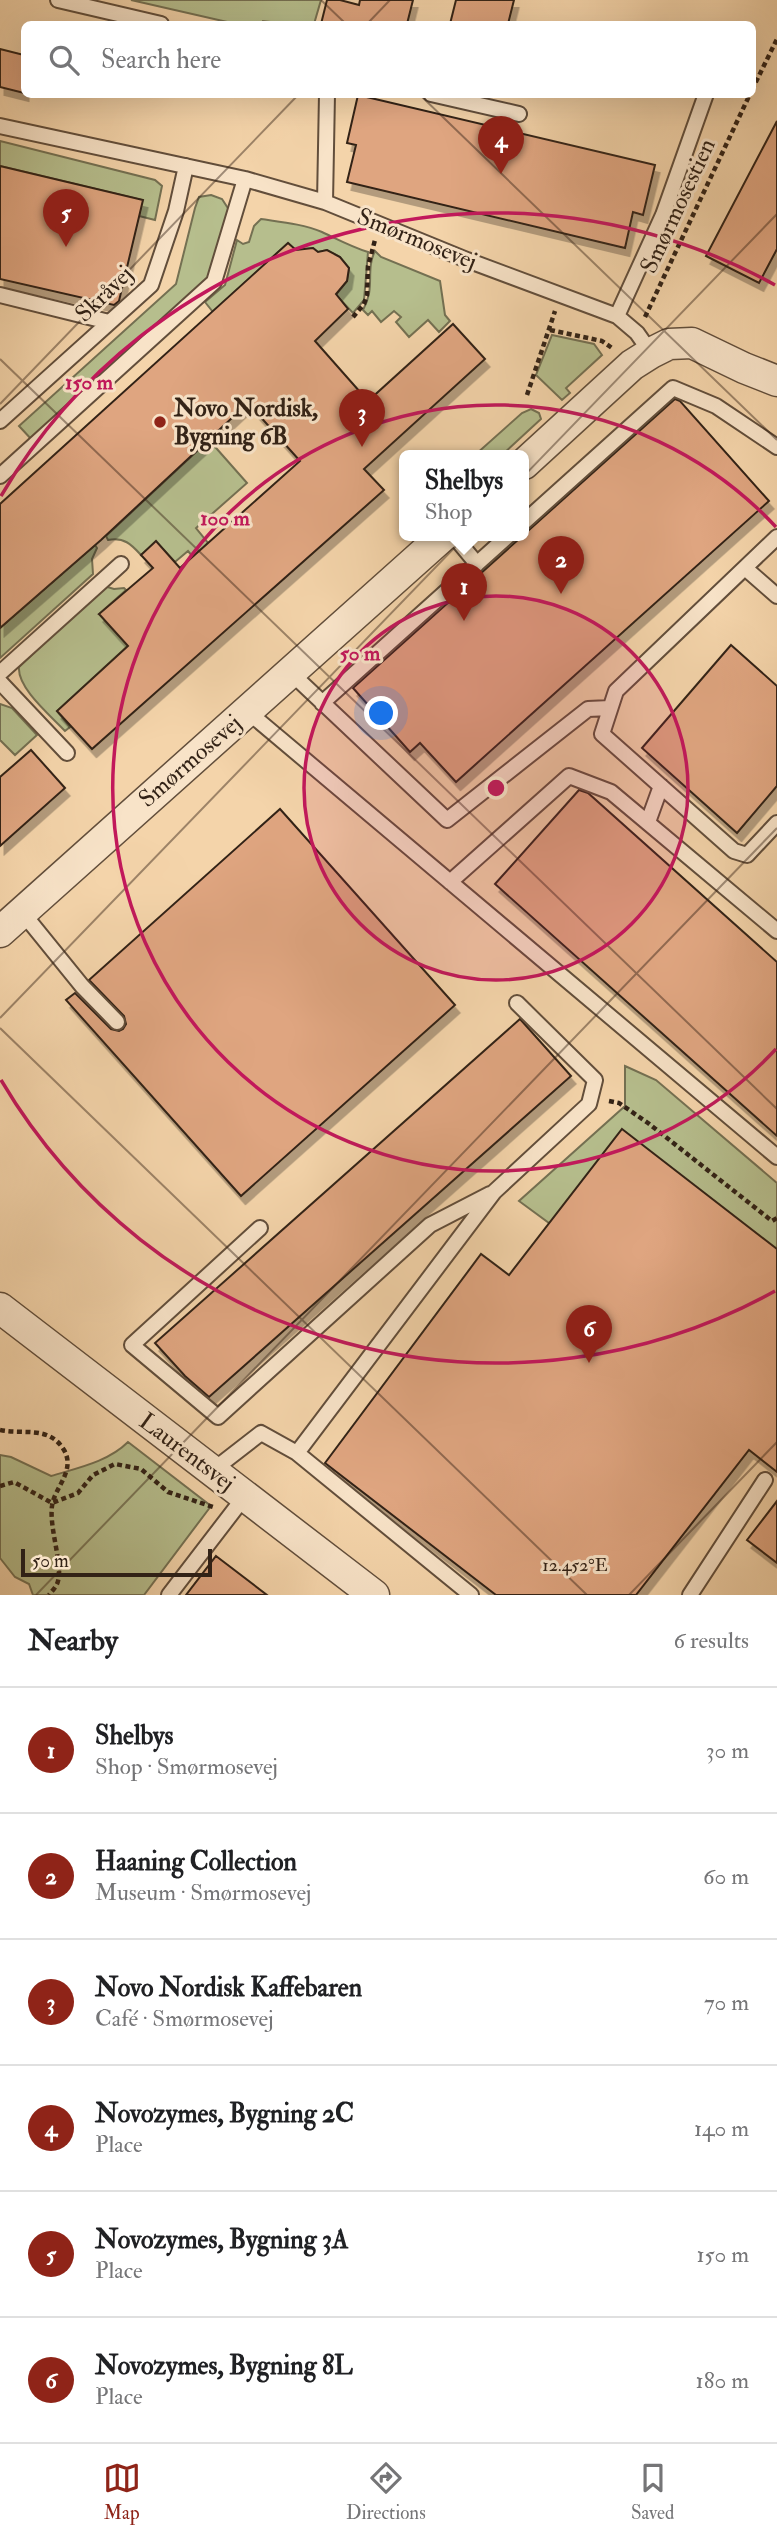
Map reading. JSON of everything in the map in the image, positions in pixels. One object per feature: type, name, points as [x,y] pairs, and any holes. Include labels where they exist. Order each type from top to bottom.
[{"type":"street","points":[[529,458],[637,355],[670,344],[692,343],[777,381]]},
{"type":"street","name":"Smørmosevej","points":[[0,932],[437,541]]},
{"type":"street","name":"Laurentsvej","points":[[0,1308],[374,1595]]},
{"type":"lane","points":[[58,0],[148,21]]},
{"type":"lane","points":[[325,202],[327,98]]},
{"type":"lane","points":[[449,98],[519,114]]},
{"type":"lane","points":[[617,316],[663,215],[705,98]]},
{"type":"lane","name":"Smørmosevej","points":[[0,126],[245,179],[325,202],[478,264],[617,316],[637,355]]},
{"type":"lane","name":"Skråvej","points":[[0,421],[151,285],[176,211],[186,166]]},
{"type":"lane","points":[[0,476],[214,282],[245,179]]},
{"type":"lane","points":[[0,295],[109,322]]},
{"type":"lane","points":[[529,517],[673,388],[716,406],[777,447]]},
{"type":"lane","points":[[777,537],[616,691],[602,734],[734,850],[747,855],[777,823]]},
{"type":"lane","points":[[458,541],[477,564]]},
{"type":"lane","points":[[322,703],[502,541]]},
{"type":"lane","points":[[0,673],[121,564]]},
{"type":"lane","points":[[745,568],[777,596]]},
{"type":"lane","points":[[290,672],[447,820],[588,709],[610,708]]},
{"type":"lane","points":[[0,682],[67,753]]},
{"type":"lane","points":[[247,711],[777,1157]]},
{"type":"lane","points":[[450,881],[569,776],[611,792],[777,931]]},
{"type":"lane","points":[[648,822],[661,786]]},
{"type":"lane","points":[[22,912],[76,979],[117,1022]]},
{"type":"lane","points":[[296,1453],[494,1192],[589,1104],[594,1080],[517,1003]]},
{"type":"lane","points":[[260,1228],[132,1345],[218,1417],[430,1225],[494,1192]]},
{"type":"lane","points":[[212,1471],[261,1433],[296,1453],[471,1595]]},
{"type":"lane","points":[[690,1595],[765,1480]]},
{"type":"lane","points":[[169,1595],[241,1493]]},
{"type":"path","name":"Smørmosestien","points":[[756,82],[777,39]]},
{"type":"path","name":"Smørmosestien","points":[[637,355],[748,98]]},
{"type":"path","points":[[353,317],[368,295],[369,258],[381,225]]},
{"type":"path","points":[[527,395],[550,330],[559,293]]},
{"type":"path","points":[[545,312],[564,319]]},
{"type":"path","points":[[550,330],[602,341],[637,355]]},
{"type":"path","points":[[611,338],[637,355]]},
{"type":"path","points":[[594,1080],[610,1102],[620,1103],[648,1123],[772,1221],[777,1218]]},
{"type":"path","points":[[0,1430],[14,1433],[33,1430],[52,1437],[65,1451],[67,1467],[61,1487],[52,1503],[52,1535],[58,1559],[58,1581],[49,1595]]},
{"type":"path","points":[[0,1486],[14,1482],[52,1503],[78,1493],[93,1475],[115,1464],[141,1469],[168,1492],[216,1508],[241,1493]]},
{"type":"green space","points":[[131,0],[321,0],[315,21],[223,21]]},
{"type":"green space","points":[[0,141],[155,180],[162,186],[155,220],[139,216],[142,200],[0,166]]},
{"type":"green space","points":[[211,195],[222,199],[231,213],[211,282],[33,441],[19,426],[176,284],[199,197]]},
{"type":"green space","points":[[261,219],[315,229],[368,252],[364,300],[353,313],[336,295],[347,281],[349,268],[340,257],[327,250],[318,252],[313,248],[304,249],[299,254],[288,243],[213,312],[205,302],[225,285],[237,240],[243,244],[249,242],[254,226]]},
{"type":"green space","points":[[375,251],[381,257],[440,281],[445,315],[450,321],[439,332],[428,320],[409,337],[396,322],[401,317],[394,311],[381,322],[372,311],[368,315],[363,310],[369,294]]},
{"type":"green space","points":[[552,335],[594,344],[602,355],[566,388],[570,393],[562,400],[536,375]]},
{"type":"green space","points":[[531,409],[539,413],[541,419],[507,450],[481,450],[522,413]]},
{"type":"green space","points":[[209,440],[247,483],[196,528],[208,543],[193,557],[188,551],[175,562],[156,542],[141,555],[127,542],[108,540],[106,536]]},
{"type":"green space","points":[[95,545],[97,548],[92,559],[93,574],[0,658],[0,628]]},
{"type":"green space","points":[[104,586],[126,590],[99,614],[145,630],[57,711],[70,727],[65,731],[29,693],[23,684],[19,667]]},
{"type":"green space","points":[[0,704],[12,708],[37,735],[15,755],[0,740]]},
{"type":"green space","points":[[625,1066],[656,1080],[777,1183],[777,1249],[549,1223],[519,1201],[625,1106]]},
{"type":"green space","points":[[128,1442],[211,1506],[144,1595],[33,1595],[29,1584],[15,1577],[0,1558],[0,1455],[11,1457],[51,1476],[102,1459]]},
{"type":"building","points":[[327,0],[359,5],[360,0],[413,0],[408,21],[322,21]]},
{"type":"building","points":[[456,0],[514,0],[509,21],[451,21]]},
{"type":"building","points":[[0,49],[21,54],[21,92],[0,87]]},
{"type":"building","points":[[357,98],[371,98],[655,165],[643,215],[633,212],[625,248],[347,182],[356,145],[347,143]]},
{"type":"building","points":[[777,121],[777,249],[759,283],[706,256]]},
{"type":"building","points":[[0,166],[143,200],[119,301],[114,305],[0,279]]},
{"type":"building","points":[[288,243],[296,250],[327,250],[340,257],[349,268],[347,281],[336,294],[348,309],[315,341],[368,401],[453,324],[485,359],[364,469],[384,490],[92,749],[57,711],[128,646],[99,614],[153,568],[141,555],[156,541],[180,568],[300,461],[248,403],[101,540],[0,628],[0,504]]},
{"type":"building","points":[[675,399],[680,401],[769,501],[456,782],[420,743],[410,752],[353,688],[517,541],[529,541],[529,530]]},
{"type":"building","points":[[731,645],[777,686],[777,786],[737,833],[642,748]]},
{"type":"building","points":[[31,750],[65,788],[0,846],[0,777]]},
{"type":"building","points":[[579,790],[588,793],[777,962],[777,1136],[495,884]]},
{"type":"building","points":[[280,809],[455,1005],[241,1196],[66,1000],[75,993],[111,1029],[123,1029],[126,1024],[124,1016],[89,980]]},
{"type":"building","points":[[520,1019],[571,1076],[209,1397],[185,1376],[155,1343]]},
{"type":"building","points":[[622,1129],[777,1249],[777,1472],[749,1450],[636,1595],[496,1595],[325,1463],[481,1254],[509,1275]]},
{"type":"building","points":[[777,1501],[777,1563],[747,1540]]},
{"type":"building","points":[[216,1556],[267,1595],[186,1595]]},
{"type":"place","name":"Novozymes, Bygning 2C","points":[[501,174]]},
{"type":"place","name":"Novozymes, Bygning 3A","points":[[66,247]]},
{"type":"place","name":"Novo Nordisk, Bygning 6B","points":[[160,422]]},
{"type":"place","name":"Novo Nordisk Kaffebaren","points":[[362,447]]},
{"type":"place","name":"Haaning Collection","points":[[561,594]]},
{"type":"place","name":"Shelbys","points":[[464,621]]},
{"type":"place","name":"Novozymes, Bygning 8L","points":[[589,1363]]}]
